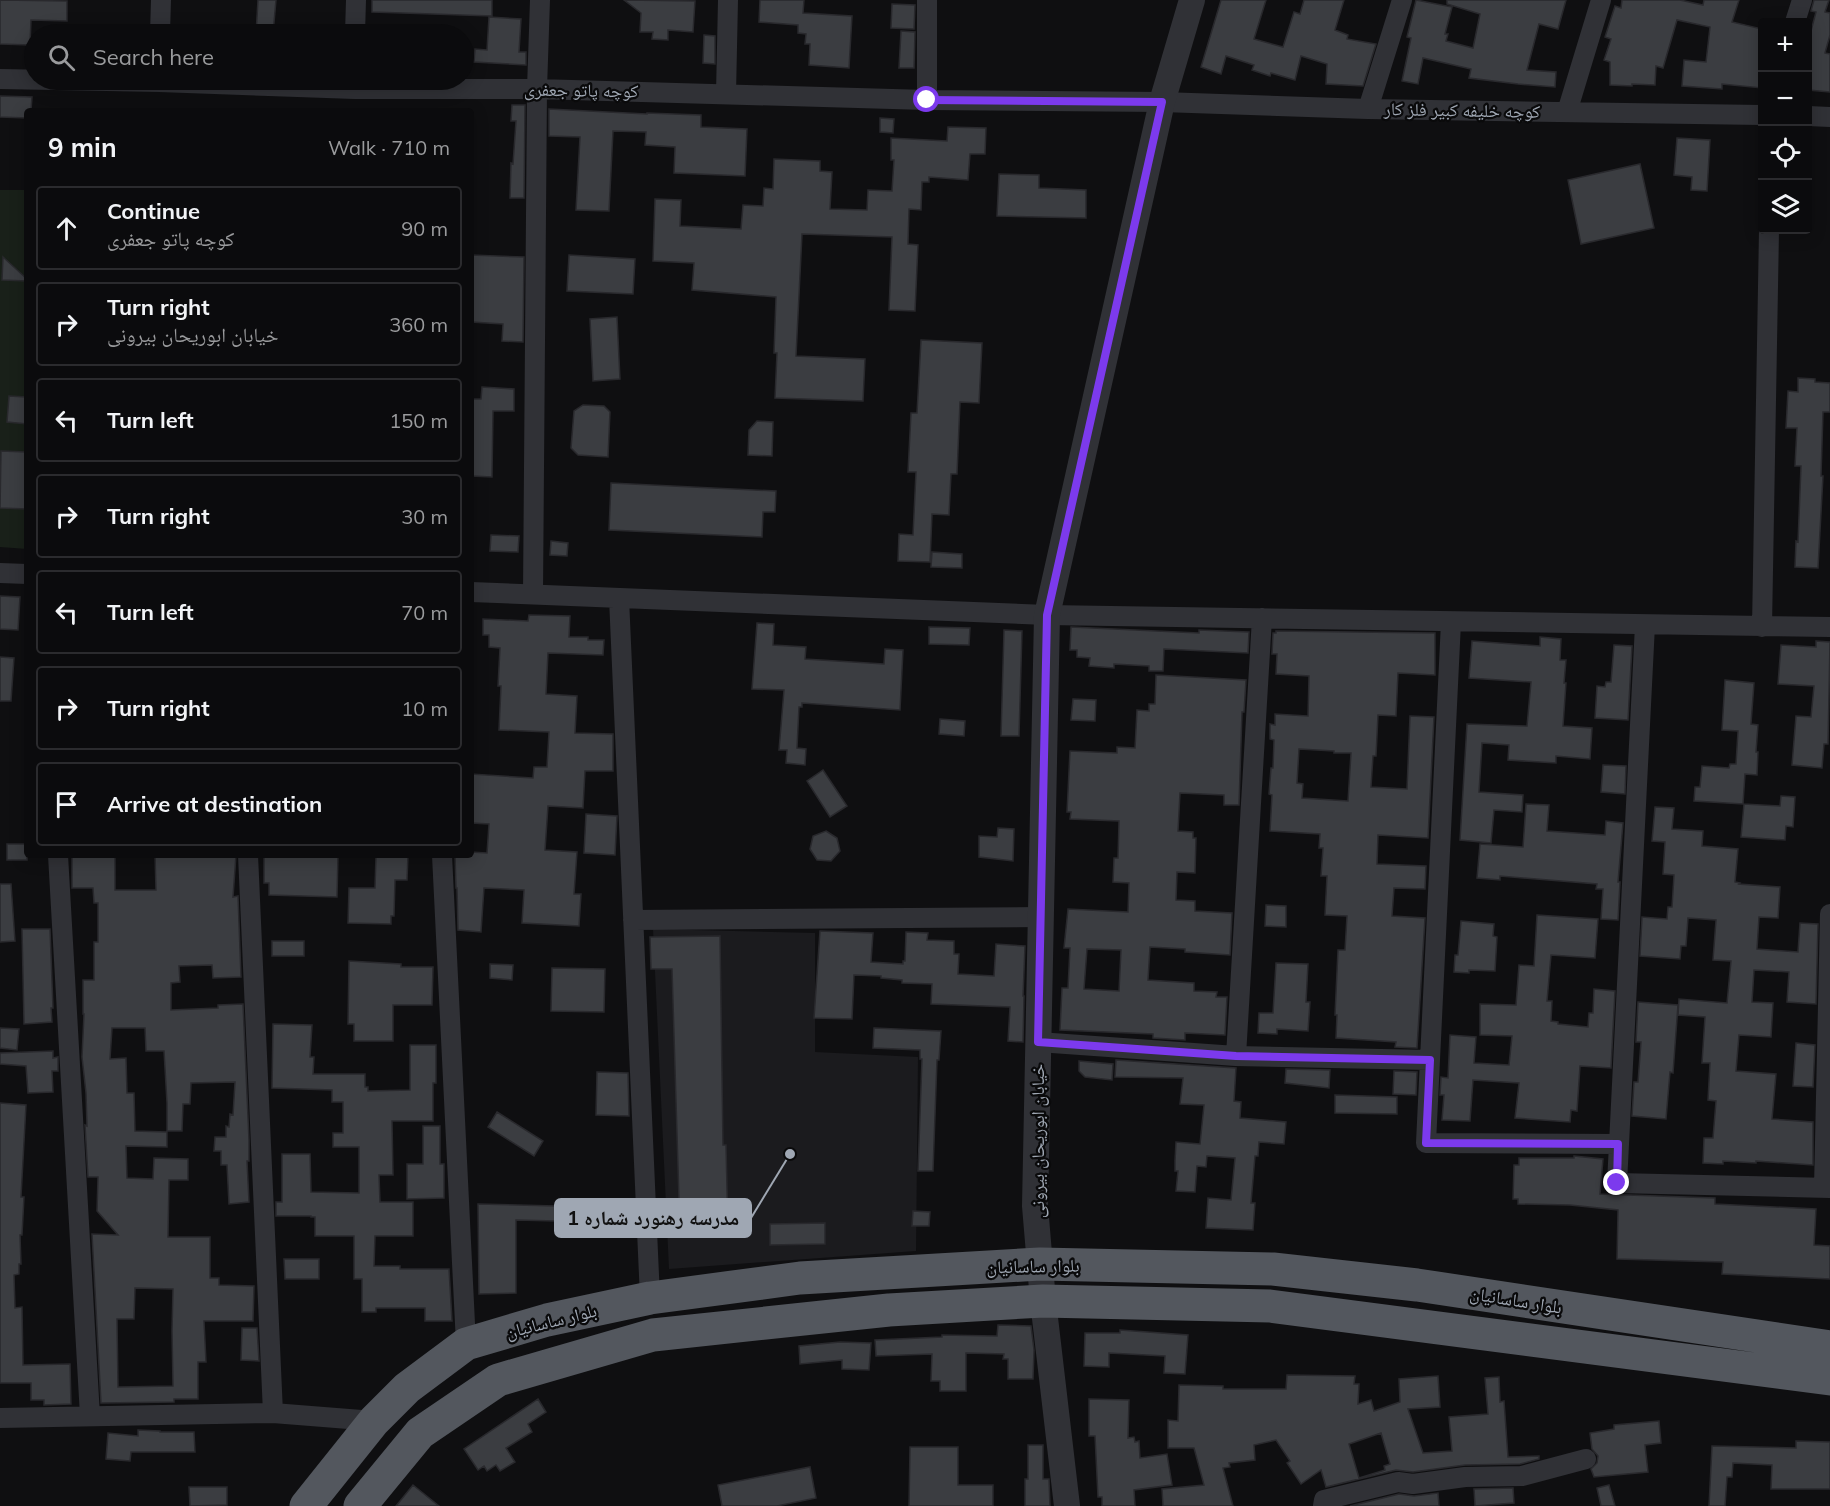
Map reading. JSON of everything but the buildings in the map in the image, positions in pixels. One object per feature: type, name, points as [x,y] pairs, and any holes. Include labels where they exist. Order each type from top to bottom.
[{"type":"highway","name":"بلوار ساسانیان","points":[[306,1506],[374,1421],[407,1388],[466,1344],[547,1320],[650,1298],[800,1278],[1040,1264],[1274,1269],[1417,1285],[1830,1347]]},
{"type":"highway","name":"بلوار ساسانیان","points":[[360,1506],[420,1433],[498,1380],[653,1335],[889,1310],[1043,1301],[1270,1305],[1830,1379]]},
{"type":"street","points":[[160,0],[160,24]]},
{"type":"street","points":[[355,24],[356,0]]},
{"type":"street","points":[[533,594],[537,89],[540,0]]},
{"type":"street","points":[[726,94],[728,0]]},
{"type":"street","points":[[927,0],[927,100]]},
{"type":"street","name":"خیابان ابوریحان بیرونی","points":[[1067,1506],[1043,1301],[1035,1206],[1047,615],[1162,102],[1192,0]]},
{"type":"street","points":[[1368,109],[1402,0]]},
{"type":"street","points":[[1567,112],[1601,0]]},
{"type":"street","points":[[1796,18],[1802,0]]},
{"type":"street","name":"کوچه پاتو جعفری","points":[[0,79],[24,79]]},
{"type":"street","name":"کوچه پاتو جعفری","points":[[474,87],[927,100],[1162,102]]},
{"type":"street","name":"کوچه خلیفه کبیر فلز کار","points":[[1162,102],[1368,109],[1758,115]]},
{"type":"street","points":[[1812,116],[1830,117]]},
{"type":"street","points":[[1762,627],[1769,234]]},
{"type":"street","points":[[0,573],[24,574]]},
{"type":"street","points":[[474,592],[1047,615],[1830,627]]},
{"type":"street","points":[[619,598],[650,1298]]},
{"type":"street","points":[[1236,1056],[1262,618]]},
{"type":"street","points":[[1451,622],[1426,1143],[1618,1144]]},
{"type":"street","points":[[1645,625],[1617,1183],[1827,1188],[1830,914]]},
{"type":"street","points":[[58,858],[90,1416]]},
{"type":"street","points":[[248,858],[273,1413]]},
{"type":"street","points":[[442,858],[466,1344]]},
{"type":"street","points":[[633,920],[1041,917]]},
{"type":"street","points":[[1038,1042],[1236,1056],[1430,1060]]},
{"type":"street","points":[[0,1418],[273,1413],[374,1421]]},
{"type":"street","points":[[1323,1506],[1324,1500],[1398,1482],[1413,1484],[1465,1477],[1521,1476],[1586,1459]]},
{"type":"shaded area","points":[[0,190],[24,190],[24,549],[0,547]]},
{"type":"shaded area","points":[[653,929],[815,933],[815,1052],[918,1057],[916,1251],[669,1269]]},
{"type":"place","name":"مدرسه رهنورد شماره 1","points":[[790,1154]]},
{"type":"route","points":[[927,100],[1162,102],[1047,615],[1038,1042],[1236,1056],[1430,1060],[1426,1143],[1618,1144],[1617,1183]]}]
